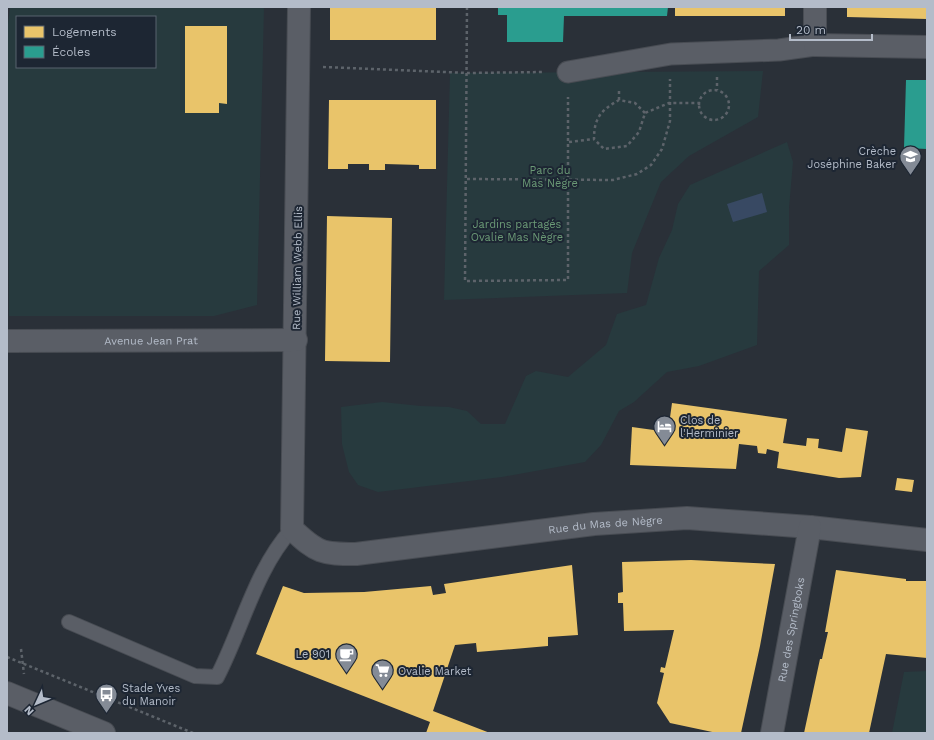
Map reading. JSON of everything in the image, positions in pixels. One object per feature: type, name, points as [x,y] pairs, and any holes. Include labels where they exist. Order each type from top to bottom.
[{"type":"street","name":"Rue William Webb Ellis","points":[[292,529],[296,340],[299,7]]},
{"type":"street","points":[[815,7],[815,44]]},
{"type":"street","points":[[568,72],[671,54],[779,50],[815,44],[927,47]]},
{"type":"street","name":"Avenue Jean Prat","points":[[7,341],[296,340]]},
{"type":"street","name":"Rue du Mas de Nègre","points":[[292,529],[317,551],[330,554],[356,554],[594,524],[687,518],[810,527],[866,535],[927,540]]},
{"type":"street","name":"Rue des Springboks","points":[[772,733],[810,527]]},
{"type":"street","points":[[7,693],[104,733]]},
{"type":"lane","points":[[69,622],[195,676],[217,677],[230,651],[256,587],[284,537],[292,529]]},
{"type":"path","points":[[299,66],[468,73],[568,72],[568,280],[465,280],[468,73],[467,7]]},
{"type":"path","points":[[467,179],[568,178],[613,180],[637,174],[651,165],[662,149],[670,121],[669,103],[671,54]]},
{"type":"path","points":[[717,90],[726,95],[730,104],[729,109],[723,117],[714,120],[705,116],[700,108],[700,103],[701,98],[708,91],[717,90]]},
{"type":"path","points":[[645,113],[635,103],[619,100],[602,112],[594,126],[594,139],[604,149],[627,146],[639,132],[645,113],[669,103],[700,103]]},
{"type":"path","points":[[569,142],[594,139]]},
{"type":"path","points":[[21,649],[25,677]]},
{"type":"path","points":[[7,657],[193,733]]},
{"type":"green space","points":[[10,7],[264,7],[257,305],[214,316],[9,316],[7,32]]},
{"type":"green space","name":"Parc du Mas Nègre","points":[[763,71],[758,117],[689,156],[661,182],[632,253],[627,293],[444,300],[450,73]]},
{"type":"green space","points":[[787,142],[793,162],[789,208],[789,245],[759,271],[757,345],[699,366],[667,372],[634,402],[619,411],[601,445],[585,462],[502,477],[378,492],[358,485],[349,472],[342,444],[341,407],[382,402],[449,407],[467,411],[481,424],[505,424],[526,376],[536,371],[568,377],[606,345],[617,314],[646,305],[659,258],[672,230],[678,204],[690,185]]},
{"type":"green space","points":[[927,671],[927,733],[892,733],[904,672]]},
{"type":"water","points":[[762,193],[767,212],[733,222],[727,204]]},
{"type":"building: Logements","points":[[330,7],[436,7],[436,40],[330,40]]},
{"type":"building: Logements","points":[[675,7],[785,7],[785,16],[675,16]]},
{"type":"building: Logements","points":[[847,7],[927,7],[927,19],[847,17]]},
{"type":"building: Logements","points":[[185,26],[227,26],[227,104],[219,103],[219,113],[185,113]]},
{"type":"building: Logements","points":[[329,100],[436,100],[436,169],[419,169],[419,165],[385,164],[385,170],[369,170],[369,164],[348,164],[348,169],[328,169]]},
{"type":"building: Logements","points":[[327,216],[392,218],[390,362],[325,361]]},
{"type":"building: Logements","points":[[672,403],[787,419],[783,443],[806,446],[807,438],[819,439],[818,448],[842,452],[846,428],[868,431],[861,477],[839,478],[777,468],[779,452],[767,449],[766,454],[758,453],[757,446],[739,444],[736,469],[630,465],[632,427],[668,432]]},
{"type":"building: Logements","points":[[897,478],[914,480],[912,492],[895,490]]},
{"type":"building: Logements","points":[[691,560],[775,564],[760,646],[741,733],[717,733],[670,723],[657,703],[664,673],[660,672],[661,667],[665,668],[674,630],[624,631],[623,603],[618,603],[618,593],[623,592],[622,562]]},
{"type":"building: Logements","points":[[572,565],[578,635],[548,637],[548,646],[477,652],[476,643],[455,645],[433,711],[490,733],[426,733],[430,722],[256,654],[283,586],[304,593],[364,592],[431,586],[433,595],[446,593],[444,584]]},
{"type":"building: Logements","points":[[836,570],[906,579],[906,581],[927,581],[927,658],[886,654],[869,733],[804,733],[820,659],[822,659],[828,632],[825,632]]},
{"type":"building: Écoles","points":[[498,7],[668,7],[667,16],[564,16],[563,42],[507,42],[507,15],[498,15]]},
{"type":"building: Écoles","points":[[906,80],[927,80],[927,149],[904,148]]},
{"type":"place","name":"Crèche Joséphine Baker","points":[[911,176]]},
{"type":"place","name":"Clos de l'Herminier","points":[[665,446]]},
{"type":"place","name":"Le 901","points":[[346,674]]},
{"type":"place","name":"Ovalie Market","points":[[382,690]]},
{"type":"place","name":"Stade Yves du Manoir","points":[[107,714]]},
{"type":"park label","name":"Jardins partagés Ovalie Mas Nègre","points":[[517,230]]}]
